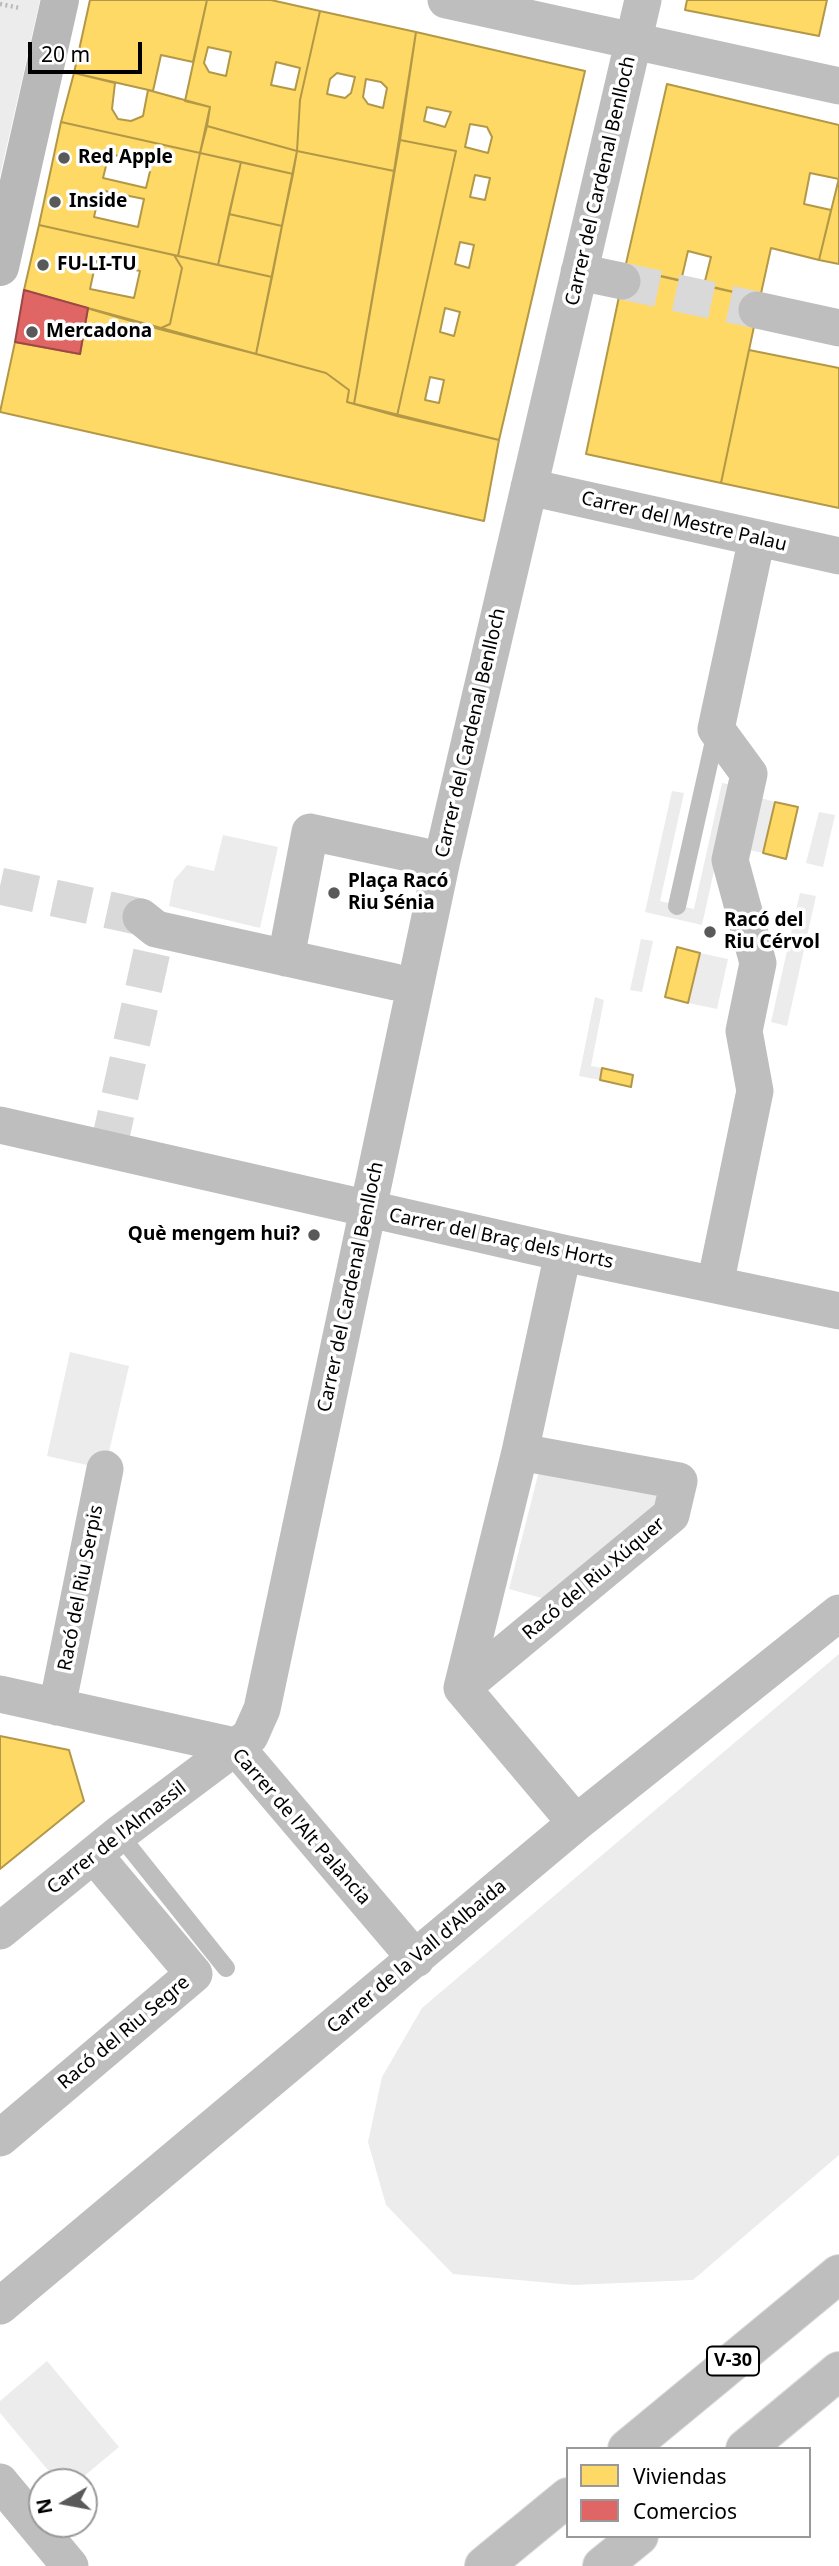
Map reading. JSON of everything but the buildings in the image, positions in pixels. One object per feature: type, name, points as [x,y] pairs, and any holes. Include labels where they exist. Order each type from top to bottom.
[{"type":"highway","name":"V-30","points":[[629,2447],[839,2274]]},
{"type":"highway","points":[[747,2447],[839,2371]]},
{"type":"highway","points":[[484,2566],[566,2499]]},
{"type":"highway","points":[[603,2566],[637,2538]]},
{"type":"street","points":[[0,267],[60,0]]},
{"type":"street","points":[[446,0],[839,86]]},
{"type":"street","name":"Carrer del Cardenal Benlloch","points":[[235,1746],[250,1736],[262,1709],[442,860],[643,0]]},
{"type":"street","points":[[579,272],[622,281]]},
{"type":"street","points":[[757,310],[839,328]]},
{"type":"street","name":"Carrer del Mestre Palau","points":[[529,487],[839,556]]},
{"type":"street","points":[[715,1285],[755,1091],[744,1031],[758,962],[730,860],[749,774],[716,729],[757,538]]},
{"type":"street","points":[[286,958],[310,832],[422,856]]},
{"type":"street","points":[[150,929],[395,982]]},
{"type":"street","name":"Carrer del Braç dels Horts","points":[[0,1125],[563,1253],[839,1311]]},
{"type":"street","points":[[563,1253],[520,1452],[462,1688],[576,1823]]},
{"type":"street","name":"Racó del Riu Xúquer","points":[[462,1688],[671,1515],[679,1481],[520,1452]]},
{"type":"street","name":"Racó del Riu Serpis","points":[[57,1707],[105,1469]]},
{"type":"street","name":"Carrer de la Vall d'Albaida","points":[[5,2291],[416,1959],[576,1823],[839,1613]]},
{"type":"street","name":"Carrer de l'Alt Palància","points":[[0,1694],[235,1746],[416,1959]]},
{"type":"street","name":"Carrer de l'Almassil","points":[[0,1931],[235,1746]]},
{"type":"street","name":"Racó del Riu Segre","points":[[0,2138],[194,1974],[107,1845]]},
{"type":"street","points":[[0,2482],[70,2566]]},
{"type":"lane","points":[[677,906],[716,729]]},
{"type":"lane","points":[[107,1845],[226,1968]]},
{"type":"shaded area","points":[[0,0],[40,0],[0,176]]},
{"type":"shaded area","points":[[722,783],[733,785],[702,925],[645,912],[672,791],[684,793],[660,901],[694,909]]},
{"type":"shaded area","points":[[761,798],[775,802],[763,853],[749,850]]},
{"type":"shaded area","points":[[819,812],[835,815],[823,867],[806,863]]},
{"type":"shaded area","points":[[223,835],[278,847],[260,928],[169,906],[174,880],[187,865],[214,871]]},
{"type":"shaded area","points":[[800,893],[816,896],[787,1026],[771,1022]]},
{"type":"shaded area","points":[[641,939],[653,941],[642,992],[630,990]]},
{"type":"shaded area","points":[[700,953],[728,959],[717,1009],[688,1003]]},
{"type":"shaded area","points":[[595,997],[604,1000],[591,1066],[602,1068],[600,1080],[579,1076]]},
{"type":"shaded area","points":[[70,1352],[129,1366],[105,1469],[47,1456]]},
{"type":"shaded area","points":[[539,1471],[671,1492],[556,1602],[509,1589]]},
{"type":"shaded area","points":[[839,1654],[839,2155],[693,2280],[573,2285],[453,2274],[386,2205],[368,2142],[382,2077],[422,2008]]},
{"type":"shaded area","points":[[47,2361],[119,2447],[94,2468],[46,2468],[0,2413],[0,2401]]},
{"type":"tunnel","points":[[622,281],[757,310]]},
{"type":"tunnel","points":[[0,886],[141,917]]},
{"type":"tunnel","points":[[108,1150],[154,942]]},
{"type":"place","name":"Red Apple","points":[[64,158]]},
{"type":"place","name":"Inside","points":[[55,202]]},
{"type":"place","name":"FU-LI-TU","points":[[43,265]]},
{"type":"place","name":"Mercadona","points":[[32,332]]},
{"type":"place","name":"Plaça Racó Riu Sénia","points":[[334,893]]},
{"type":"place","name":"Racó del Riu Cérvol","points":[[710,932]]},
{"type":"place","name":"Què mengem hui?","points":[[314,1235]]}]
